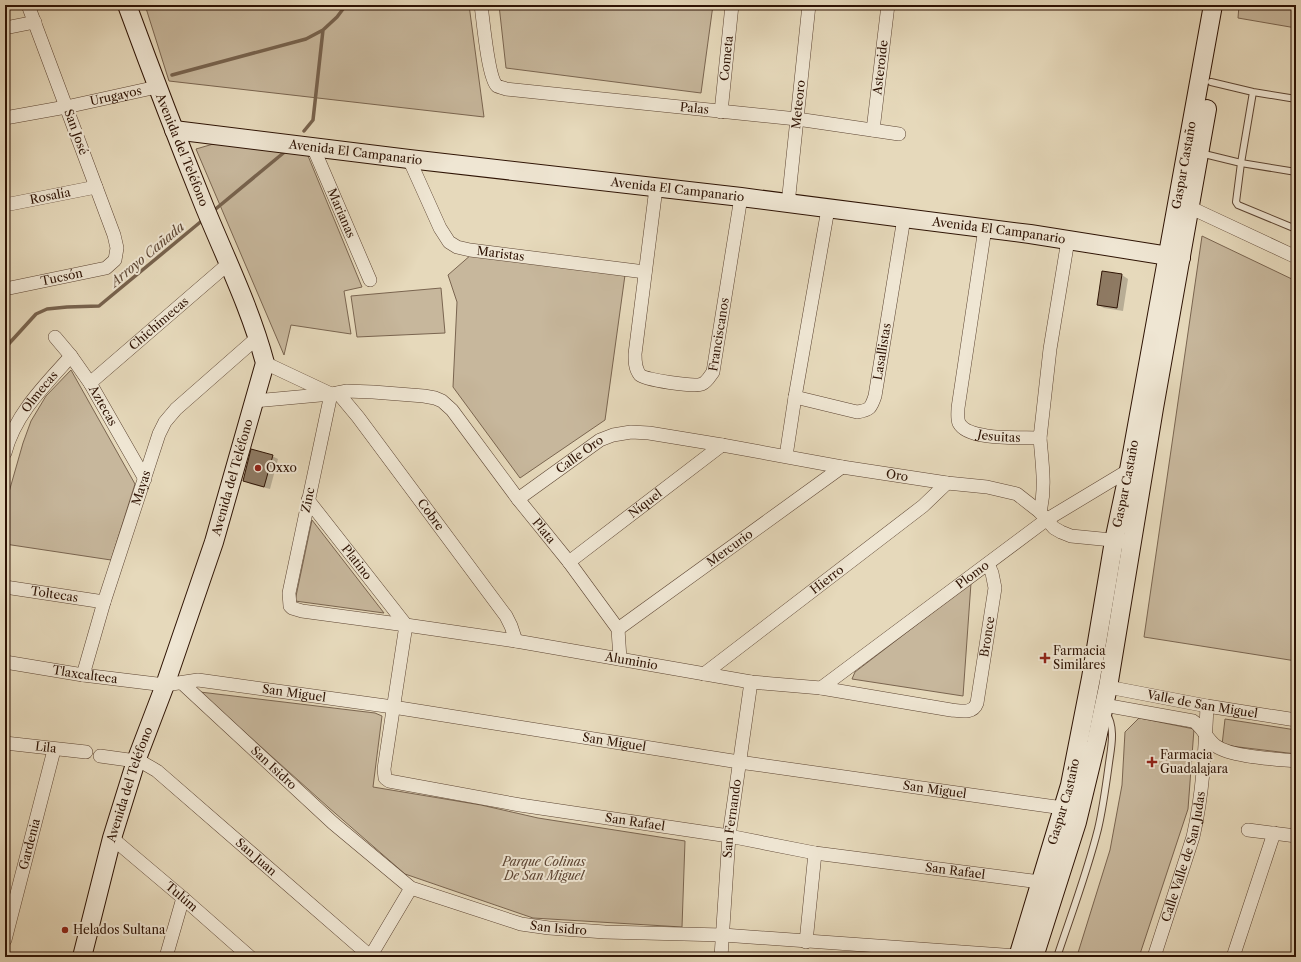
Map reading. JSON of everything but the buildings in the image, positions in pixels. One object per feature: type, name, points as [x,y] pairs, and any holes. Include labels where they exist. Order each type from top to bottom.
[{"type":"street","name":"San José","points":[[28,5],[114,235],[117,248],[115,260]]},
{"type":"street","name":"Avenida del Teléfono","points":[[82,957],[112,838],[136,761],[173,684],[265,363],[258,337],[156,87],[126,5]]},
{"type":"street","name":"Palas","points":[[482,5],[488,57],[493,80],[497,86],[506,89],[797,119],[899,134]]},
{"type":"street","name":"Cometa","points":[[721,112],[732,5]]},
{"type":"street","name":"Meteoro","points":[[788,204],[809,5]]},
{"type":"street","name":"Asteroide","points":[[873,130],[888,5]]},
{"type":"street","name":"Gaspar Castaño","points":[[1024,957],[1040,882],[1070,785],[1091,678],[1123,541],[1174,256],[1213,5]]},
{"type":"street","name":"Gaspar Castaño","points":[[1024,957],[1077,822],[1104,707],[1108,687],[1129,470],[1174,256],[1190,207],[1224,5]]},
{"type":"street","points":[[5,28],[35,22]]},
{"type":"street","name":"Urugayos","points":[[5,118],[66,107],[156,87]]},
{"type":"street","name":"Avenida El Campanario","points":[[174,130],[409,159],[741,197],[985,228],[1174,256]]},
{"type":"street","name":"Marianas","points":[[313,147],[370,280]]},
{"type":"street","name":"Maristas","points":[[409,159],[440,228],[449,242],[457,247],[645,272]]},
{"type":"street","name":"Rosalía","points":[[5,205],[96,187]]},
{"type":"street","name":"Franciscanos","points":[[656,188],[635,362],[637,371],[642,376],[650,379],[691,385],[702,384],[707,380],[713,372],[716,362],[741,197]]},
{"type":"street","points":[[1190,207],[1296,257]]},
{"type":"street","points":[[786,456],[828,209]]},
{"type":"street","name":"Lasallistas","points":[[795,397],[858,412],[867,410],[872,406],[875,396],[904,218]]},
{"type":"street","name":"Jesuitas","points":[[985,228],[958,408],[959,423],[965,430],[985,436],[1040,438]]},
{"type":"street","points":[[1043,516],[1043,472],[1040,438],[1050,348],[1068,240]]},
{"type":"street","name":"Tucsón","points":[[5,290],[106,268],[115,260]]},
{"type":"street","name":"Chichimecas","points":[[90,383],[228,264]]},
{"type":"street","name":"Aztecas","points":[[55,337],[71,356],[90,383],[144,479]]},
{"type":"street","name":"Mayas","points":[[84,675],[104,602],[159,434],[165,422],[176,409],[258,337]]},
{"type":"street","name":"Olmecas","points":[[5,453],[8,440],[18,421],[33,400],[71,356]]},
{"type":"street","name":"Cobre","points":[[265,363],[335,393],[358,417],[506,616],[516,641]]},
{"type":"street","name":"Plata","points":[[335,393],[352,391],[373,392],[424,396],[442,401],[452,410],[518,499],[569,562],[618,629]]},
{"type":"street","points":[[254,401],[335,393]]},
{"type":"street","name":"Zinc","points":[[290,606],[289,593],[308,500],[335,393]]},
{"type":"street","name":"Calle Oro","points":[[518,499],[600,440],[613,435],[632,432],[648,433]]},
{"type":"street","name":"Oro","points":[[648,433],[842,467],[947,483],[987,487],[1010,492],[1017,494],[1043,516],[1054,528],[1071,536],[1123,541]]},
{"type":"street","name":"Níquel","points":[[569,562],[722,445]]},
{"type":"street","name":"Mercurio","points":[[618,629],[842,467]]},
{"type":"street","name":"Plomo","points":[[821,688],[988,564],[1043,516],[1129,470]]},
{"type":"street","name":"Hierro","points":[[704,674],[923,506],[947,483]]},
{"type":"street","name":"Platino","points":[[308,500],[406,625]]},
{"type":"street","name":"Bronce","points":[[973,709],[977,703],[994,588],[992,573],[988,564]]},
{"type":"street","name":"Toltecas","points":[[5,587],[104,602]]},
{"type":"street","name":"Aluminio","points":[[290,606],[302,611],[516,641],[751,682],[821,688],[951,710],[965,711],[973,709]]},
{"type":"street","name":"San Rafael","points":[[406,625],[384,768],[385,778],[389,781],[520,805],[729,836],[815,853],[1040,882]]},
{"type":"street","points":[[618,629],[620,659]]},
{"type":"street","name":"Tlaxcalteca","points":[[5,662],[84,675],[173,684]]},
{"type":"street","name":"San Miguel","points":[[173,684],[198,680],[393,707],[739,762],[1063,808]]},
{"type":"street","name":"San Fernando","points":[[721,957],[729,836],[751,682]]},
{"type":"street","name":"San Isidro","points":[[173,684],[333,823],[411,888],[521,924],[549,928],[605,932],[723,936],[1024,957]]},
{"type":"street","name":"Valle de San Miguel","points":[[1108,687],[1207,706],[1296,720]]},
{"type":"street","name":"Calle Valle de San Judas","points":[[1154,957],[1193,837],[1200,799],[1207,706]]},
{"type":"street","name":"Valle de San Miguel","points":[[1104,707],[1193,721],[1201,727],[1205,735],[1217,746],[1250,756],[1296,761]]},
{"type":"street","name":"Lila","points":[[5,743],[54,750],[86,752]]},
{"type":"street","name":"Gardenia","points":[[5,940],[54,750]]},
{"type":"street","points":[[100,756],[136,761]]},
{"type":"street","name":"San Juan","points":[[136,761],[145,764],[162,775],[371,957]]},
{"type":"street","points":[[1248,830],[1296,836]]},
{"type":"street","points":[[1233,957],[1274,833]]},
{"type":"street","name":"Tulúm","points":[[112,838],[250,957]]},
{"type":"street","points":[[806,942],[815,853]]},
{"type":"street","points":[[371,957],[411,888]]},
{"type":"street","points":[[166,957],[183,898]]},
{"type":"lane","points":[[1211,82],[1253,92],[1296,99]]},
{"type":"lane","points":[[1253,92],[1236,202],[1238,205],[1296,229]]},
{"type":"lane","points":[[1199,153],[1241,163],[1296,172]]},
{"type":"lane","points":[[1057,957],[1083,881],[1098,829],[1112,739],[1110,720],[1104,707]]},
{"type":"green space","points":[[145,5],[469,5],[484,117],[169,81]]},
{"type":"green space","points":[[499,5],[713,5],[701,93],[506,68]]},
{"type":"green space","points":[[1239,5],[1296,5],[1296,28],[1238,18]]},
{"type":"green space","points":[[227,140],[306,151],[362,287],[344,291],[351,334],[291,325],[284,355],[196,149]]},
{"type":"green space","points":[[1202,236],[1296,281],[1296,661],[1144,637]]},
{"type":"green space","points":[[472,254],[625,275],[605,420],[520,478],[453,387],[457,302],[448,275]]},
{"type":"green space","points":[[441,288],[445,333],[357,337],[351,296]]},
{"type":"green space","points":[[71,370],[135,484],[111,560],[5,544],[5,506],[23,443],[31,421],[46,396]]},
{"type":"green space","points":[[312,520],[384,613],[295,601]]},
{"type":"green space","points":[[971,583],[963,696],[852,679],[855,672]]},
{"type":"green space","name":"Parque Colinas De San Miguel","points":[[200,692],[375,713],[382,716],[373,787],[481,805],[538,818],[685,841],[682,927],[533,918],[405,874]]},
{"type":"green space","points":[[1139,718],[1194,729],[1188,809],[1139,957],[1078,957],[1077,956],[1110,850],[1122,785],[1125,732]]},
{"type":"green space","points":[[1225,719],[1296,730],[1296,754],[1222,745]]},
{"type":"waterway","name":"Arroyo Cañada","points":[[172,75],[306,39],[323,30],[337,17],[346,5]]},
{"type":"waterway","name":"Arroyo Cañada","points":[[304,131],[313,120],[323,30]]},
{"type":"waterway","name":"Arroyo Cañada","points":[[212,212],[287,150]]},
{"type":"waterway","name":"Arroyo Cañada","points":[[5,348],[36,314],[47,309],[99,306],[204,219]]},
{"type":"place","name":"Oxxo","points":[[258,468]]},
{"type":"place","name":"Farmacia Similares","points":[[1045,658]]},
{"type":"place","name":"Farmacia Guadalajara","points":[[1152,762]]},
{"type":"place","name":"Helados Sultana","points":[[65,930]]}]
